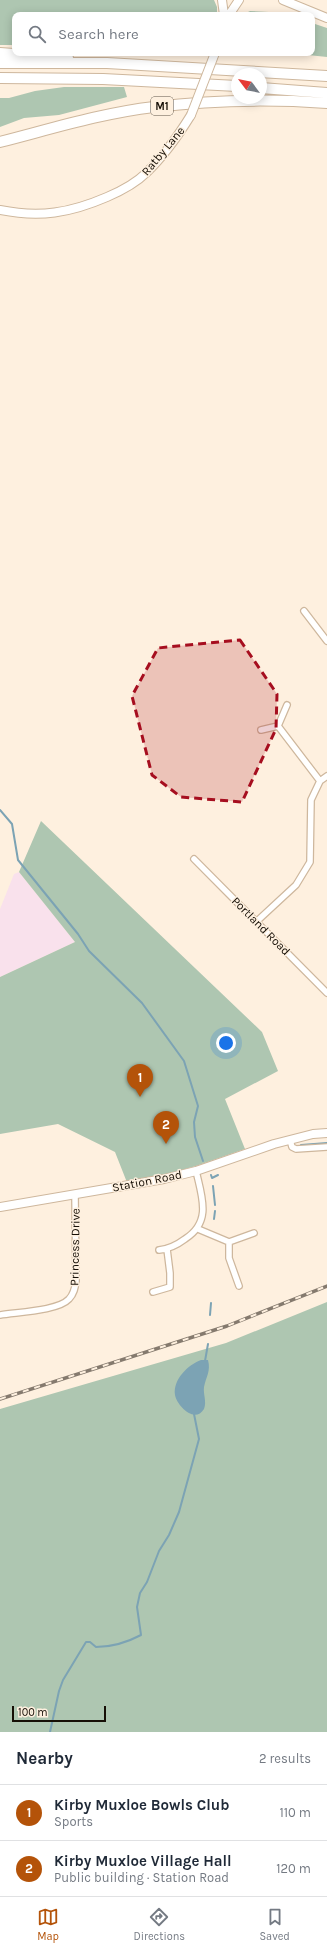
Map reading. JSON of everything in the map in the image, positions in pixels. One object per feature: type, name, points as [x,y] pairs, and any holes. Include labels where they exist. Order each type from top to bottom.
[{"type":"highway","points":[[0,53],[12,54]]},
{"type":"highway","points":[[53,56],[108,63]]},
{"type":"highway","points":[[0,63],[108,63],[327,76]]},
{"type":"highway","name":"M1","points":[[0,78],[103,78],[231,86]]},
{"type":"highway","points":[[267,88],[327,93]]},
{"type":"highway","name":"M1","points":[[0,142],[77,122],[154,107],[257,100],[327,103]]},
{"type":"street","points":[[222,0],[224,12]]},
{"type":"street","points":[[231,12],[239,0]]},
{"type":"street","points":[[283,0],[292,2],[314,12]]},
{"type":"street","points":[[315,13],[327,18]]},
{"type":"street","name":"Ratby Lane","points":[[0,210],[38,215],[67,212],[87,206],[124,190],[146,174],[174,141],[191,115],[214,56]]},
{"type":"street","points":[[304,611],[327,641]]},
{"type":"street","points":[[278,726],[286,705]]},
{"type":"street","points":[[261,730],[278,726]]},
{"type":"street","points":[[278,726],[320,781]]},
{"type":"street","points":[[256,922],[296,885],[310,862],[311,800],[320,781],[327,776]]},
{"type":"street","name":"Portland Road","points":[[194,859],[327,993]]},
{"type":"street","name":"Station Road","points":[[0,1207],[75,1195],[196,1172],[290,1140],[327,1133]]},
{"type":"street","points":[[290,1140],[292,1147],[296,1149],[327,1147]]},
{"type":"street","points":[[159,1250],[166,1249],[185,1240],[198,1229],[203,1218],[204,1203],[196,1172]]},
{"type":"street","name":"Princess Drive","points":[[0,1315],[56,1306],[70,1299],[76,1281],[75,1195]]},
{"type":"street","points":[[198,1229],[229,1242],[254,1233]]},
{"type":"street","points":[[229,1242],[229,1258],[239,1286]]},
{"type":"street","points":[[153,1292],[170,1287],[170,1272],[166,1249]]},
{"type":"highlighted area","points":[[240,640],[277,694],[276,729],[242,802],[181,797],[152,775],[132,696],[158,648]]},
{"type":"shaded area","points":[[19,872],[75,942],[0,977],[0,909],[14,874]]},
{"type":"green space","points":[[0,0],[214,0],[217,7],[217,12],[12,12],[12,45],[0,45]]},
{"type":"green space","points":[[250,11],[269,12],[248,12]]},
{"type":"green space","points":[[315,24],[327,28],[327,57],[315,56]]},
{"type":"green space","points":[[64,87],[124,87],[127,97],[59,115],[24,118],[0,127],[0,98],[9,98],[35,91]]},
{"type":"green space","points":[[41,821],[262,1032],[278,1071],[225,1099],[245,1149],[196,1166],[128,1185],[115,1152],[58,1124],[0,1134],[0,977],[75,942],[19,872]]},
{"type":"green space","points":[[327,1302],[327,1732],[0,1732],[0,1409],[226,1343]]},
{"type":"water","points":[[201,1360],[208,1360],[209,1367],[204,1387],[205,1406],[200,1413],[196,1415],[187,1412],[179,1404],[176,1399],[175,1389],[176,1383],[182,1373],[191,1365]]},
{"type":"waterway","points":[[0,810],[12,824],[18,860],[78,934],[89,951],[142,1003],[184,1061],[198,1106],[194,1122],[195,1137],[203,1161]]},
{"type":"waterway","points":[[301,1145],[327,1143]]},
{"type":"waterway","points":[[211,1175],[212,1178],[218,1175]]},
{"type":"waterway","points":[[213,1186],[215,1205]]},
{"type":"waterway","points":[[214,1219],[215,1211]]},
{"type":"waterway","points":[[210,1315],[211,1303]]},
{"type":"waterway","points":[[205,1361],[208,1344]]},
{"type":"waterway","points":[[50,1732],[59,1691],[63,1680],[86,1642],[90,1642],[96,1647],[108,1646],[125,1642],[141,1635],[137,1607],[140,1593],[147,1582],[159,1551],[169,1535],[179,1512],[199,1439],[194,1414]]},
{"type":"railway","points":[[0,1399],[227,1326],[327,1286]]},
{"type":"place","name":"Kirby Muxloe Bowls Club","points":[[140,1097]]},
{"type":"place","name":"Kirby Muxloe Village Hall","points":[[166,1144]]}]
